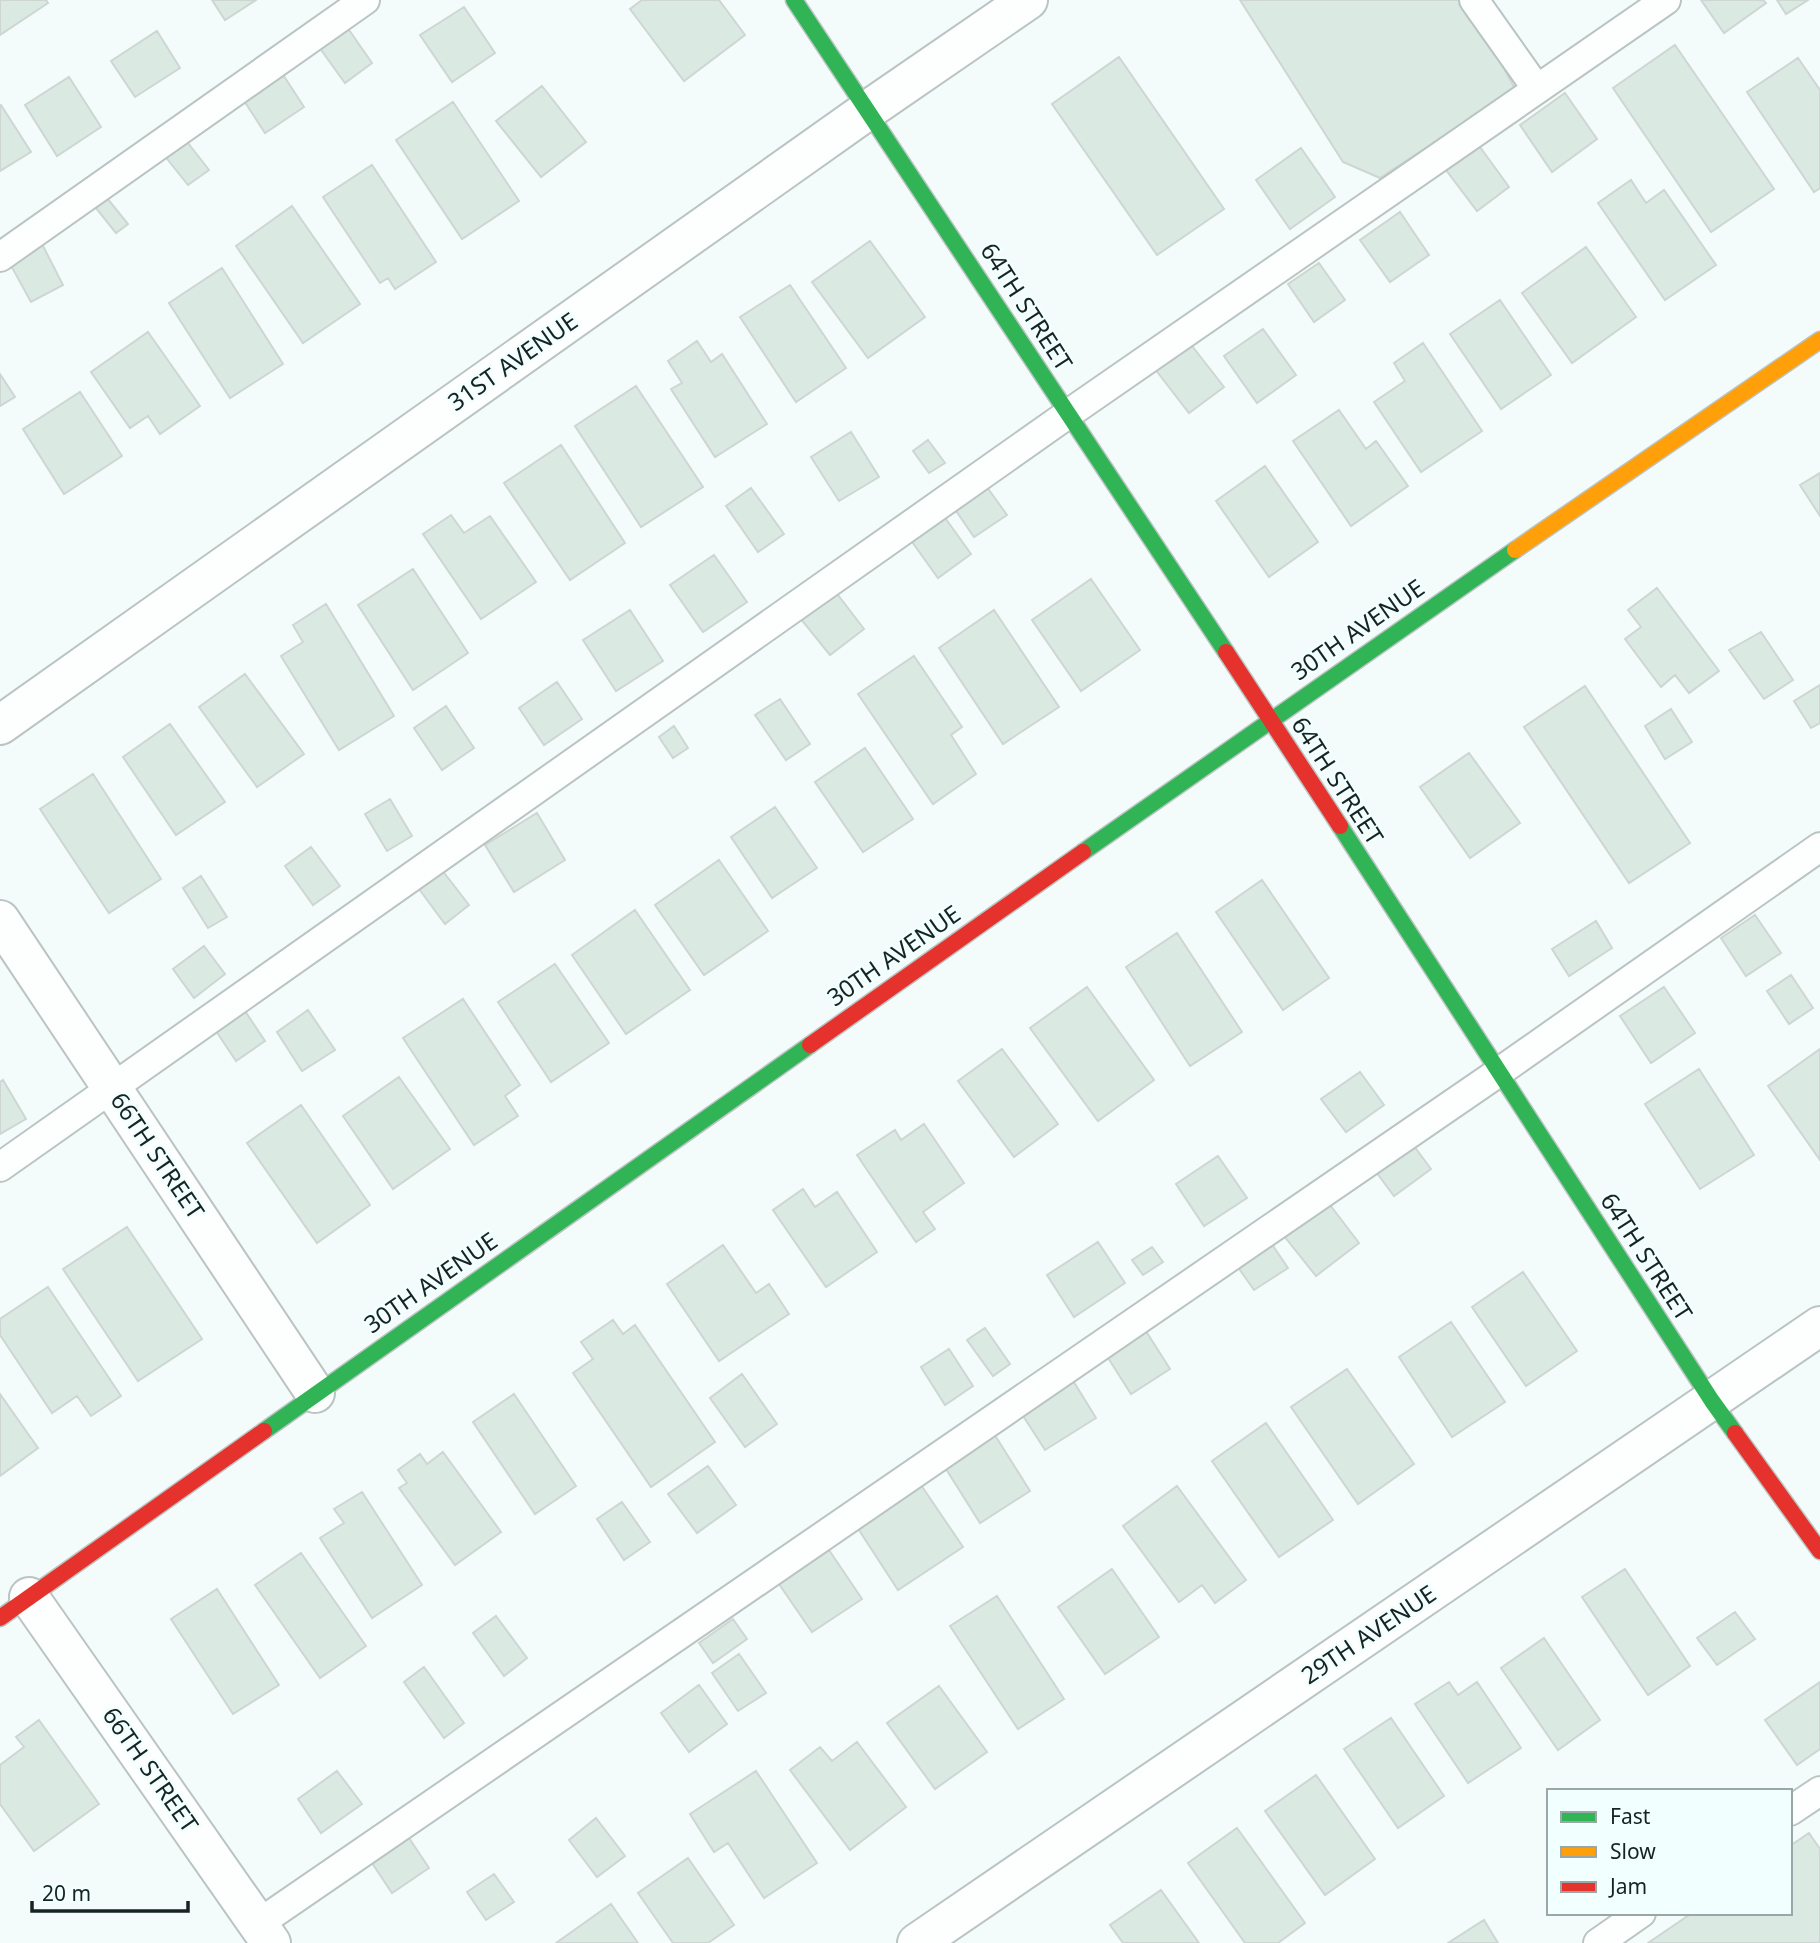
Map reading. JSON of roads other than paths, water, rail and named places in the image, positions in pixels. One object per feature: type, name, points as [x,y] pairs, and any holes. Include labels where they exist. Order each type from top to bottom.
[{"type":"street","name":"64TH STREET","points":[[794,0],[1270,719],[1712,1401],[1820,1551]]},
{"type":"street","name":"31ST AVENUE","points":[[0,725],[868,110],[1028,0]]},
{"type":"street","name":"30TH AVENUE","points":[[14,1608],[314,1393],[1270,719],[1820,340]]},
{"type":"street","name":"66TH STREET","points":[[0,920],[314,1393]]},
{"type":"street","name":"29TH AVENUE","points":[[917,1943],[1820,1326]]},
{"type":"street","name":"66TH STREET","points":[[14,1608],[264,1934]]},
{"type":"lane","points":[[0,257],[365,0]]},
{"type":"lane","points":[[1474,0],[1537,89]]},
{"type":"lane","points":[[0,1167],[1068,414],[1667,0]]},
{"type":"lane","points":[[264,1934],[1820,847]]},
{"type":"lane","points":[[1792,1810],[1820,1791]]},
{"type":"lane","points":[[1598,1943],[1638,1915]]}]
